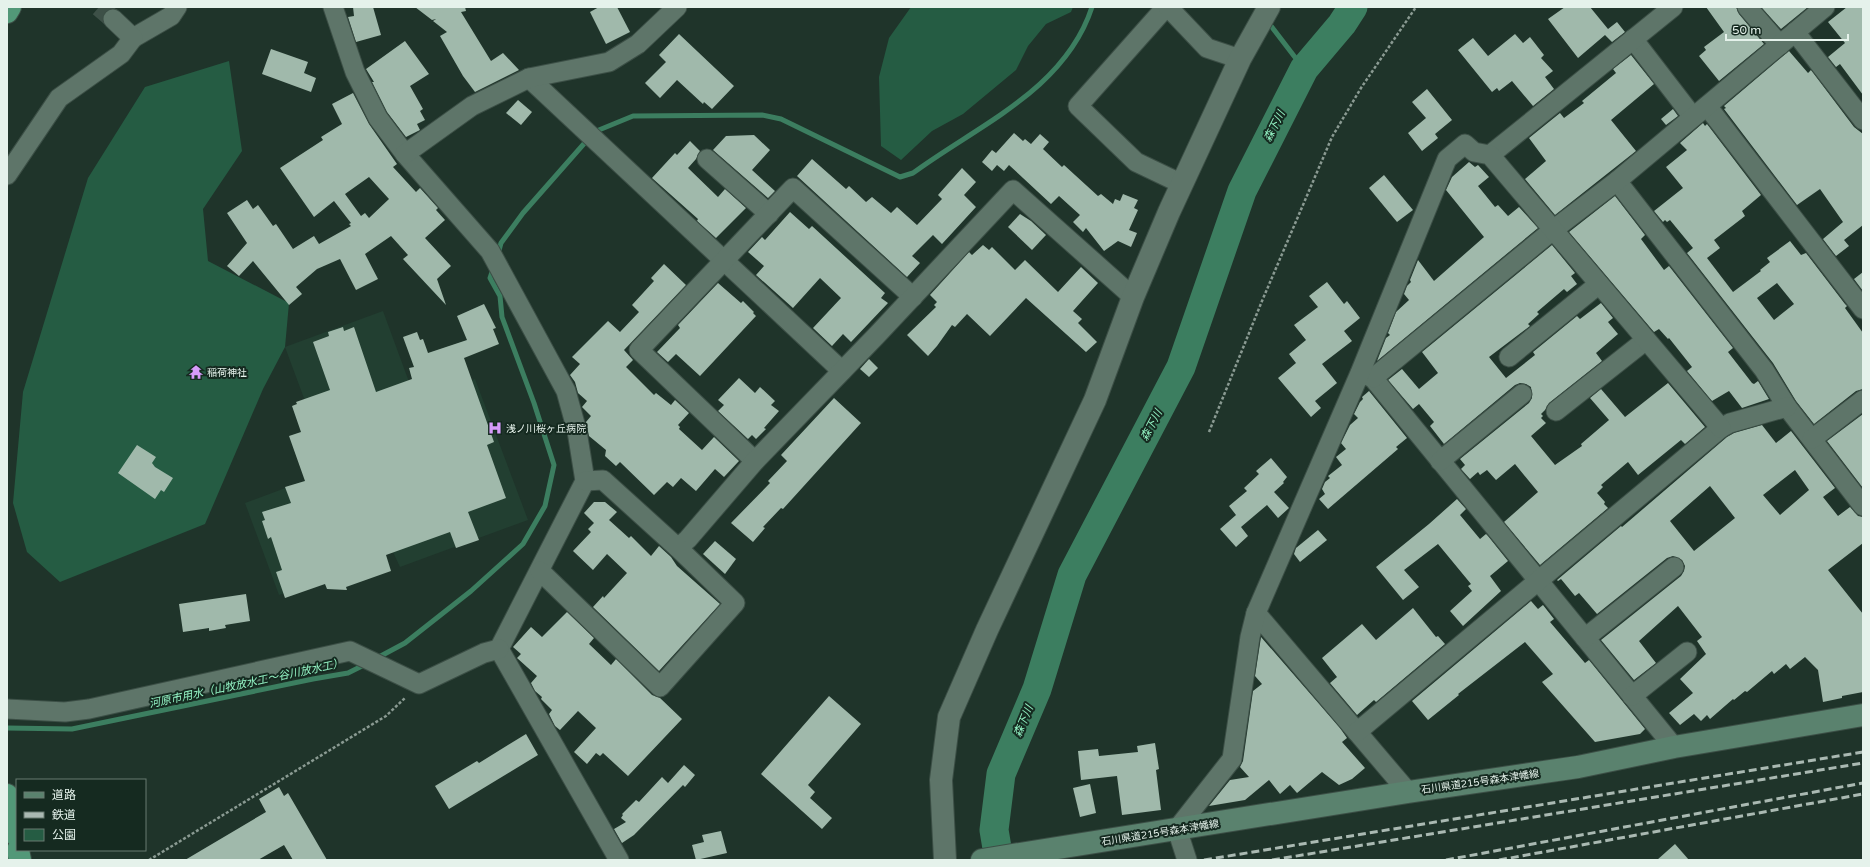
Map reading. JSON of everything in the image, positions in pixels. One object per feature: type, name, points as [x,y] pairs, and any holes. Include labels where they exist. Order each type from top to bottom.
[{"type":"highway","points":[[7,12],[10,7]]},
{"type":"highway","points":[[7,795],[16,823]]},
{"type":"main road","name":"石川県道215号森本津幡線","points":[[982,860],[1408,792],[1578,767],[1674,746],[1863,715]]},
{"type":"street","points":[[7,175],[59,98],[121,54],[133,38],[171,16],[177,7]]},
{"type":"street","points":[[333,7],[356,72],[378,118],[404,154],[494,258],[566,391],[577,431],[584,481],[540,571],[499,649]]},
{"type":"street","points":[[404,154],[472,106],[529,78],[609,62],[638,44],[677,7]]},
{"type":"street","points":[[1182,184],[1136,162],[1078,106],[1167,7],[1207,48],[1240,59]]},
{"type":"street","points":[[945,860],[940,780],[949,717],[987,630],[1095,400],[1133,297],[1182,184],[1240,59],[1269,7]]},
{"type":"street","points":[[1490,155],[1673,7]]},
{"type":"street","points":[[1748,7],[1780,45]]},
{"type":"street","points":[[1367,375],[1617,181],[1825,7]]},
{"type":"street","points":[[113,19],[133,38]]},
{"type":"street","points":[[1795,32],[1863,120]]},
{"type":"street","points":[[1633,39],[1700,112],[1863,309]]},
{"type":"street","points":[[529,78],[592,135],[842,371]]},
{"type":"street","points":[[1186,860],[1177,829],[1232,759],[1250,637],[1256,613],[1367,375],[1447,159],[1465,144],[1474,152],[1490,155],[1721,428]]},
{"type":"street","points":[[707,158],[769,214]]},
{"type":"street","points":[[1617,181],[1764,370],[1787,407],[1863,506]]},
{"type":"street","points":[[755,461],[639,350],[793,188],[913,297]]},
{"type":"street","points":[[678,548],[688,539],[755,461],[913,297],[1013,190],[1133,297]]},
{"type":"street","points":[[1509,357],[1599,284]]},
{"type":"street","points":[[1556,411],[1646,340]]},
{"type":"street","points":[[1367,375],[1440,460],[1674,746]]},
{"type":"street","points":[[1440,460],[1522,394]]},
{"type":"street","points":[[1812,439],[1863,400]]},
{"type":"street","points":[[1357,732],[1721,428],[1730,423],[1787,407]]},
{"type":"street","points":[[540,571],[660,687],[735,603],[604,480],[584,481]]},
{"type":"street","points":[[1585,638],[1674,567]]},
{"type":"street","points":[[1256,613],[1408,792]]},
{"type":"street","points":[[7,708],[65,712],[350,651],[419,684],[484,652],[499,649]]},
{"type":"street","points":[[499,649],[619,860]]},
{"type":"street","points":[[1632,696],[1686,652]]},
{"type":"path","points":[[1209,432],[1262,301],[1332,136],[1361,88],[1416,7]]},
{"type":"path","points":[[149,860],[386,716],[419,684]]},
{"type":"shaded area","points":[[383,311],[416,401],[475,379],[528,520],[400,567],[393,552],[279,595],[245,503],[331,471],[285,347]]},
{"type":"green space","points":[[911,7],[1073,7],[1071,12],[1046,24],[1028,46],[1016,70],[963,114],[932,131],[901,160],[881,146],[879,77],[889,38]]},
{"type":"green space","points":[[229,61],[242,151],[203,209],[208,261],[289,303],[285,347],[263,389],[205,524],[60,582],[27,552],[13,503],[23,392],[88,178],[145,87]]},
{"type":"building","points":[[353,7],[373,7],[381,35],[356,42],[348,17],[354,16]]},
{"type":"building","points":[[415,7],[465,7],[466,11],[461,12],[491,61],[503,53],[519,70],[475,92],[463,76],[440,36],[447,32],[433,21],[436,19],[432,20]]},
{"type":"building","points":[[599,7],[617,7],[630,32],[606,44],[590,12]]},
{"type":"building","points":[[1565,7],[1590,7],[1608,29],[1617,22],[1625,32],[1612,42],[1605,35],[1578,58],[1548,19]]},
{"type":"building","points":[[1706,7],[1736,7],[1739,14],[1764,44],[1719,81],[1699,56],[1706,50],[1704,47],[1724,32]]},
{"type":"building","points":[[1763,7],[1808,7],[1781,29],[1762,8]]},
{"type":"building","points":[[1847,7],[1863,7],[1863,95],[1840,64],[1836,67],[1828,57],[1845,43],[1828,22]]},
{"type":"building","points":[[679,34],[734,86],[712,109],[704,102],[703,104],[677,80],[660,98],[645,83],[666,62],[659,55]]},
{"type":"building","points":[[1515,34],[1523,43],[1530,37],[1544,55],[1541,58],[1553,71],[1545,77],[1554,89],[1533,106],[1512,81],[1499,91],[1497,88],[1492,92],[1458,50],[1473,38],[1488,56]]},
{"type":"building","points":[[405,41],[429,74],[410,86],[423,109],[420,111],[425,120],[417,124],[420,130],[406,137],[387,112],[372,82],[374,82],[366,69]]},
{"type":"building","points":[[271,49],[308,62],[304,73],[316,78],[311,92],[262,74]]},
{"type":"building","points":[[1789,51],[1808,73],[1811,70],[1854,127],[1863,134],[1863,225],[1844,240],[1849,246],[1836,256],[1823,239],[1843,222],[1820,189],[1797,205],[1724,109],[1726,108],[1724,106]]},
{"type":"building","points":[[1631,55],[1654,84],[1611,120],[1636,151],[1555,215],[1525,179],[1546,161],[1529,138],[1560,113],[1564,118],[1584,103],[1582,101],[1616,73],[1613,69]]},
{"type":"building","points":[[1427,89],[1452,120],[1435,134],[1438,138],[1422,151],[1408,133],[1426,118],[1412,102]]},
{"type":"building","points":[[353,93],[369,124],[397,164],[393,167],[416,192],[420,188],[438,208],[436,210],[445,220],[425,238],[451,266],[437,279],[446,305],[403,259],[408,255],[391,236],[365,254],[378,279],[356,290],[340,259],[317,269],[296,287],[302,294],[289,305],[253,261],[239,276],[227,266],[247,243],[227,213],[247,200],[253,209],[258,205],[273,226],[276,224],[293,249],[314,236],[319,244],[351,226],[349,224],[351,223],[334,201],[314,217],[280,168],[323,140],[321,137],[342,124],[332,104]],"holes":[[[369,177],[389,199],[369,218],[365,213],[361,216],[345,194]]]},
{"type":"building","points":[[518,100],[532,112],[521,125],[506,113]]},
{"type":"building","points":[[1673,109],[1678,116],[1666,125],[1661,119]]},
{"type":"building","points":[[1703,123],[1705,126],[1707,124],[1761,195],[1742,211],[1745,216],[1714,240],[1720,248],[1707,258],[1733,292],[1761,271],[1760,270],[1770,262],[1767,258],[1790,241],[1801,255],[1806,253],[1847,306],[1845,308],[1863,333],[1863,389],[1856,391],[1814,424],[1796,401],[1773,363],[1687,253],[1693,248],[1670,220],[1667,222],[1665,220],[1663,222],[1654,211],[1683,188],[1666,167],[1687,150],[1680,143]],"holes":[[[1777,283],[1794,304],[1774,320],[1757,298]]]},
{"type":"building","points":[[1014,133],[1023,141],[1025,139],[1031,144],[1040,134],[1049,142],[1043,149],[1062,167],[1064,165],[1098,196],[1101,194],[1113,204],[1115,199],[1120,201],[1123,194],[1138,200],[1134,208],[1138,210],[1129,230],[1137,233],[1131,247],[1118,241],[1104,251],[1086,228],[1083,232],[1073,222],[1080,215],[1059,196],[1051,204],[1009,165],[1004,171],[997,165],[992,171],[982,162],[992,150],[996,153]]},
{"type":"building","points":[[754,135],[770,150],[752,170],[775,191],[768,198],[713,150],[726,136]]},
{"type":"building","points":[[690,141],[700,151],[696,159],[688,168],[718,197],[725,189],[746,208],[716,238],[697,221],[698,219],[652,178],[675,153],[677,155]]},
{"type":"building","points":[[812,159],[846,189],[849,186],[866,202],[872,197],[891,213],[897,207],[917,225],[942,199],[938,195],[962,168],[976,182],[964,195],[976,207],[942,244],[933,235],[912,256],[920,263],[907,277],[797,176]]},
{"type":"building","points":[[1469,162],[1475,167],[1478,165],[1489,177],[1478,186],[1495,207],[1498,205],[1508,216],[1519,207],[1538,228],[1377,361],[1386,338],[1390,335],[1388,333],[1396,312],[1409,300],[1404,294],[1407,286],[1411,282],[1410,280],[1418,260],[1434,281],[1484,237],[1446,190],[1452,177]]},
{"type":"building","points":[[1384,175],[1413,210],[1397,222],[1369,188]]},
{"type":"building","points":[[1615,196],[1645,235],[1641,239],[1664,270],[1669,266],[1733,348],[1728,352],[1752,383],[1754,384],[1758,381],[1769,399],[1742,408],[1729,391],[1712,401],[1687,371],[1692,367],[1669,338],[1668,339],[1659,329],[1654,332],[1569,232]]},
{"type":"building","points":[[790,212],[809,229],[812,226],[885,293],[881,298],[888,303],[851,342],[843,334],[832,346],[813,328],[841,298],[820,278],[793,308],[756,275],[764,266],[748,252],[762,237],[765,240]]},
{"type":"building","points":[[1020,214],[1031,221],[1046,235],[1032,250],[1008,227]]},
{"type":"building","points":[[983,245],[989,250],[992,247],[1015,270],[1025,260],[1058,292],[1081,267],[1098,283],[1073,311],[1082,319],[1078,323],[1097,342],[1086,352],[1026,298],[990,336],[967,314],[955,327],[952,325],[928,356],[907,335],[936,307],[934,305],[937,302],[930,295],[969,252],[972,255]]},
{"type":"building","points":[[1552,245],[1575,273],[1571,276],[1577,284],[1567,292],[1564,289],[1537,312],[1539,314],[1528,324],[1530,326],[1489,357],[1506,378],[1535,355],[1533,352],[1577,316],[1580,319],[1601,303],[1613,318],[1608,322],[1618,334],[1596,353],[1602,361],[1549,403],[1541,414],[1543,416],[1541,418],[1546,423],[1531,436],[1555,465],[1582,446],[1581,444],[1609,420],[1590,398],[1601,389],[1625,417],[1668,383],[1705,427],[1685,444],[1681,440],[1638,475],[1628,462],[1601,485],[1603,487],[1597,493],[1608,508],[1540,565],[1504,522],[1538,492],[1515,464],[1496,480],[1487,470],[1480,475],[1478,472],[1470,479],[1461,469],[1465,465],[1460,459],[1529,403],[1532,398],[1531,387],[1520,383],[1515,385],[1444,444],[1430,426],[1434,422],[1419,404],[1413,409],[1388,380],[1402,369],[1419,389],[1438,373],[1422,352]]},
{"type":"building","points":[[664,264],[686,285],[624,350],[633,360],[626,367],[654,395],[656,393],[671,405],[675,400],[689,413],[678,425],[680,427],[679,429],[702,450],[714,437],[739,461],[724,477],[715,469],[696,491],[681,478],[673,487],[667,482],[654,495],[620,462],[616,466],[605,456],[606,450],[589,436],[586,422],[591,416],[582,407],[587,401],[578,393],[575,382],[570,375],[580,364],[572,357],[608,321],[620,332],[639,312],[632,305],[654,281],[651,278]]},
{"type":"building","points":[[1863,272],[1863,291],[1854,279]]},
{"type":"building","points":[[1327,282],[1344,304],[1347,301],[1360,318],[1344,331],[1352,341],[1322,364],[1337,383],[1315,401],[1321,408],[1311,417],[1278,378],[1296,363],[1289,354],[1306,340],[1294,325],[1318,307],[1309,296]]},
{"type":"building","points":[[718,283],[741,303],[743,301],[756,316],[700,376],[676,354],[668,362],[657,352],[680,328],[678,325]]},
{"type":"building","points":[[484,304],[496,328],[493,329],[499,344],[464,358],[494,442],[487,445],[506,498],[468,512],[479,540],[456,548],[450,532],[386,555],[391,571],[346,587],[347,590],[327,589],[325,584],[285,598],[276,572],[282,570],[271,537],[268,539],[262,521],[265,520],[262,512],[291,503],[285,487],[305,481],[289,436],[301,432],[292,406],[297,404],[296,402],[330,390],[313,342],[329,336],[328,332],[343,327],[344,331],[354,327],[376,392],[412,379],[409,368],[414,367],[403,337],[417,332],[420,340],[423,339],[428,353],[467,340],[457,316]]},
{"type":"building","points":[[869,359],[878,368],[869,377],[860,369]]},
{"type":"building","points":[[739,378],[755,393],[760,387],[775,401],[771,405],[779,411],[764,428],[766,429],[756,439],[752,435],[748,439],[718,411],[724,405],[718,400]]},
{"type":"building","points":[[1369,391],[1407,438],[1396,447],[1398,449],[1328,509],[1319,499],[1325,494],[1322,489],[1325,482],[1330,478],[1328,476],[1342,465],[1336,457],[1346,449],[1341,443],[1350,425],[1358,418],[1354,414],[1363,399],[1362,397]]},
{"type":"building","points":[[834,398],[861,423],[783,509],[781,508],[763,527],[765,528],[753,542],[731,523],[770,483],[768,481],[787,461],[781,455]]},
{"type":"building","points":[[1863,414],[1863,488],[1827,441]]},
{"type":"building","points":[[1762,425],[1776,443],[1791,431],[1835,488],[1823,497],[1838,516],[1850,507],[1858,516],[1863,517],[1863,543],[1828,570],[1863,614],[1863,692],[1842,696],[1842,698],[1823,702],[1818,670],[1805,657],[1790,669],[1786,664],[1774,674],[1772,671],[1747,692],[1745,691],[1734,700],[1733,699],[1710,719],[1707,715],[1701,721],[1694,714],[1680,725],[1669,713],[1693,693],[1680,679],[1706,654],[1697,641],[1702,637],[1678,606],[1639,641],[1656,663],[1634,680],[1601,640],[1681,576],[1685,566],[1682,560],[1673,556],[1667,558],[1597,614],[1579,593],[1575,596],[1561,579],[1558,581],[1557,580],[1621,526],[1622,527],[1727,437],[1734,433]],"holes":[[[1795,470],[1809,490],[1780,515],[1763,495]],[[1710,486],[1735,518],[1694,551],[1670,521]]]},
{"type":"building","points":[[137,445],[156,457],[152,463],[155,467],[173,478],[164,492],[161,490],[155,499],[118,473]]},
{"type":"building","points":[[1271,458],[1287,477],[1283,482],[1284,483],[1274,492],[1289,508],[1278,518],[1267,505],[1241,527],[1248,536],[1236,547],[1220,529],[1236,515],[1229,506],[1247,491],[1244,488],[1259,474],[1256,471]]},
{"type":"building","points":[[1457,499],[1466,509],[1460,515],[1480,539],[1486,534],[1508,561],[1490,576],[1501,591],[1463,626],[1450,611],[1472,591],[1468,586],[1471,584],[1438,544],[1404,570],[1419,587],[1403,600],[1376,567]]},
{"type":"building","points":[[594,502],[605,502],[617,512],[609,520],[629,538],[631,536],[651,556],[659,546],[671,557],[677,566],[720,604],[659,671],[593,607],[603,596],[604,598],[627,573],[607,554],[593,570],[573,551],[591,532],[588,529],[594,523],[584,513]]},
{"type":"building","points":[[1318,530],[1327,540],[1300,562],[1294,554],[1296,548]]},
{"type":"building","points":[[715,541],[736,559],[725,574],[703,554]]},
{"type":"building","points":[[246,594],[250,621],[225,625],[226,628],[209,631],[209,628],[183,632],[179,604]]},
{"type":"building","points":[[1531,601],[1538,609],[1543,605],[1554,619],[1550,622],[1585,663],[1589,660],[1645,729],[1640,734],[1595,742],[1542,682],[1553,674],[1525,642],[1458,694],[1459,695],[1428,720],[1412,701]]},
{"type":"building","points":[[1413,608],[1436,637],[1438,636],[1445,644],[1376,702],[1374,700],[1357,715],[1330,683],[1337,677],[1322,658],[1362,624],[1376,640]]},
{"type":"building","points":[[567,612],[594,638],[589,644],[611,665],[616,659],[652,695],[660,698],[682,719],[628,776],[603,753],[600,756],[596,753],[587,764],[574,752],[596,728],[578,711],[560,730],[555,726],[549,714],[552,710],[541,699],[542,697],[535,691],[531,683],[537,676],[517,658],[521,654],[513,647],[531,627],[542,637]]},
{"type":"building","points":[[1261,637],[1340,728],[1347,738],[1342,742],[1365,768],[1352,779],[1339,785],[1322,772],[1297,793],[1290,785],[1280,794],[1269,780],[1245,800],[1209,806],[1230,780],[1249,777],[1240,767],[1243,761],[1253,691],[1262,684],[1255,676]]},
{"type":"building","points":[[829,696],[861,724],[808,785],[815,792],[810,798],[832,818],[822,829],[761,774]]},
{"type":"building","points":[[526,734],[538,755],[449,809],[435,786],[477,761],[479,763]]},
{"type":"building","points":[[1155,743],[1159,769],[1156,770],[1161,810],[1122,815],[1117,776],[1081,780],[1078,751],[1098,749],[1099,756],[1138,752],[1137,746]]},
{"type":"building","points":[[684,765],[695,775],[685,787],[683,785],[634,835],[622,843],[614,829],[626,822],[621,818],[623,815],[622,814],[636,800],[639,802],[662,777],[668,783]]},
{"type":"building","points":[[1090,784],[1096,813],[1080,817],[1073,788]]},
{"type":"building","points":[[279,787],[284,796],[288,793],[327,860],[293,860],[284,845],[258,860],[185,860],[266,812],[259,799]]},
{"type":"building","points":[[721,831],[727,853],[696,860],[692,845],[704,842],[702,835]]},
{"type":"building","points":[[1675,844],[1689,860],[1657,860]]},
{"type":"waterway","name":"河原市用水（山牧放水工～谷川放水工）","points":[[594,132],[633,116],[762,115],[781,119],[900,177],[913,173],[1017,103],[1041,83],[1062,61],[1079,36],[1092,7]]},
{"type":"waterway","name":"森下川","points":[[999,860],[994,830],[1001,774],[1037,689],[1072,575],[1181,367],[1242,191],[1304,69],[1342,24],[1353,7]]},
{"type":"waterway","points":[[1268,22],[1304,69]]},
{"type":"waterway","name":"河原市用水（山牧放水工～谷川放水工）","points":[[498,254],[501,243],[523,213],[589,138]]},
{"type":"waterway","name":"河原市用水（山牧放水工～谷川放水工）","points":[[377,658],[405,643],[471,591],[523,544],[545,506],[554,465],[534,403],[502,317],[500,296],[490,278],[493,269]]},
{"type":"waterway","name":"河原市用水（山牧放水工～谷川放水工）","points":[[7,728],[72,729],[348,673],[366,664]]},
{"type":"tunnel","points":[[99,7],[113,19]]},
{"type":"railway","points":[[1204,860],[1863,752]]},
{"type":"railway","points":[[1272,860],[1863,763]]},
{"type":"railway","points":[[1446,860],[1863,783]]},
{"type":"railway","points":[[1499,860],[1863,794]]},
{"type":"place","name":"稲荷神社","points":[[196,372]]},
{"type":"place","name":"浅ノ川桜ヶ丘病院","points":[[495,428]]}]
